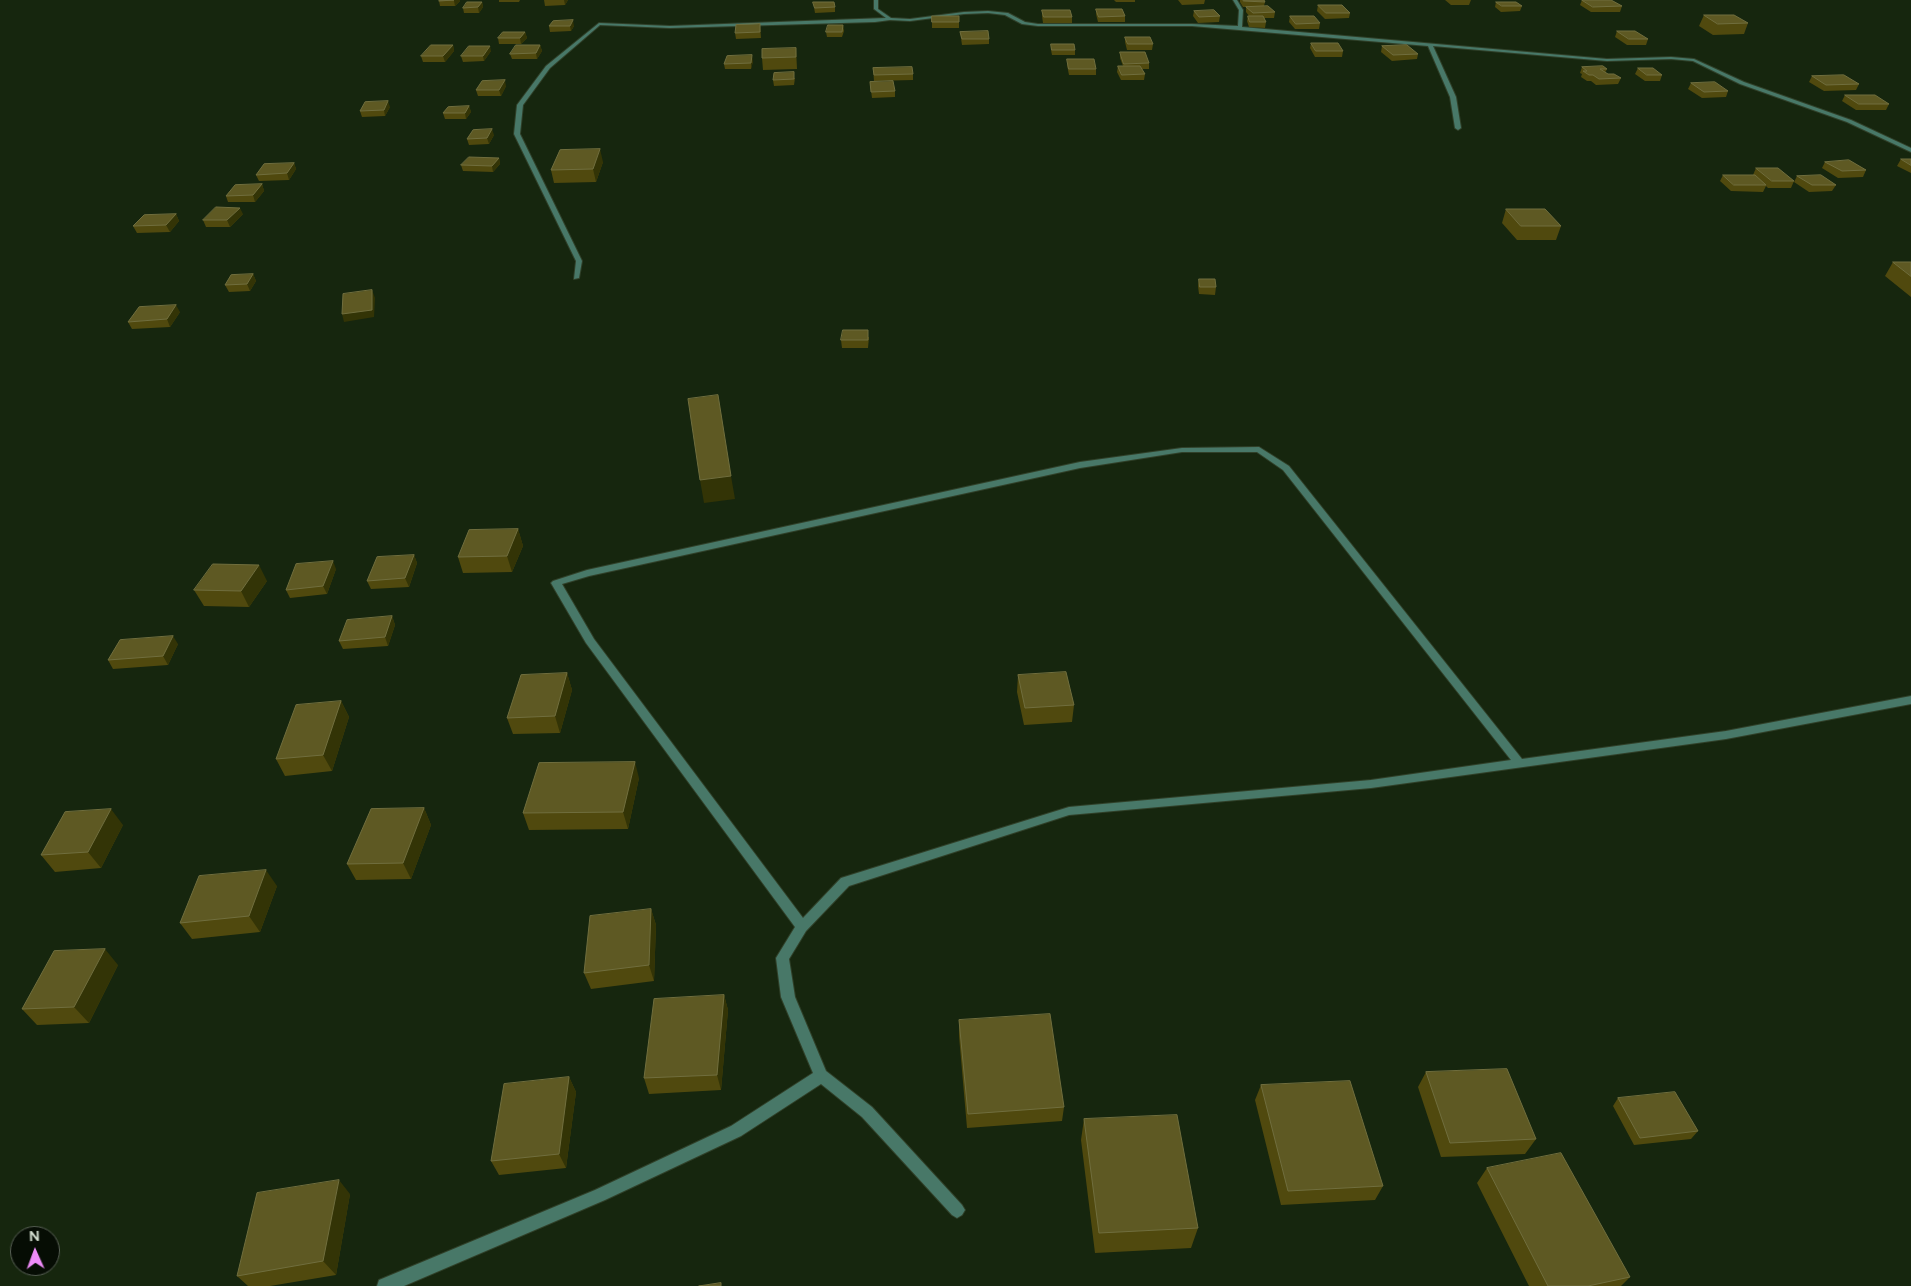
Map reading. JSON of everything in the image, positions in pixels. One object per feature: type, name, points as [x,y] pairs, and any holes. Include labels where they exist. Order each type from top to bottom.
[{"type":"street","points":[[876,0],[876,9],[890,19]]},
{"type":"street","points":[[1235,0],[1241,10],[1240,28]]},
{"type":"street","points":[[576,278],[579,261],[517,134],[520,105],[548,67],[599,24],[670,27],[890,19],[910,20],[988,12],[1006,14],[1024,22],[1038,25],[1192,25],[1607,60],[1671,58],[1694,60],[1742,83],[1849,121],[1911,150]]},
{"type":"street","points":[[1430,45],[1453,97],[1458,128]]},
{"type":"street","points":[[802,927],[590,641],[556,583],[587,573],[1080,465],[1182,450],[1259,449],[1286,468],[1520,764]]},
{"type":"street","points":[[957,1210],[867,1112],[821,1076],[788,997],[782,958],[802,927],[845,882],[1069,811],[1371,784],[1726,735],[1911,700]]},
{"type":"street","points":[[385,1286],[600,1195],[736,1131],[821,1076]]},
{"type":"building","points":[[1264,0],[1265,2],[1244,1]]},
{"type":"building","points":[[1582,0],[1611,0],[1622,6],[1593,7]]},
{"type":"building","points":[[467,2],[482,2],[478,7],[463,8]]},
{"type":"building","points":[[813,2],[834,2],[835,7],[815,8]]},
{"type":"building","points":[[1496,2],[1516,2],[1522,6],[1502,6]]},
{"type":"building","points":[[1318,5],[1342,5],[1350,13],[1326,13]]},
{"type":"building","points":[[1268,6],[1275,12],[1253,13],[1246,7]]},
{"type":"building","points":[[1096,9],[1122,9],[1125,16],[1099,17]]},
{"type":"building","points":[[1042,10],[1070,10],[1072,17],[1044,17]]},
{"type":"building","points":[[1214,10],[1220,16],[1199,17],[1194,11]]},
{"type":"building","points":[[1704,15],[1734,15],[1748,23],[1718,24]]},
{"type":"building","points":[[932,16],[959,16],[959,22],[932,22]]},
{"type":"building","points":[[1248,16],[1263,16],[1266,22],[1250,22]]},
{"type":"building","points":[[1290,16],[1314,16],[1320,23],[1296,24]]},
{"type":"building","points":[[573,20],[570,26],[549,26],[553,21]]},
{"type":"building","points":[[760,24],[760,32],[735,33],[736,25]]},
{"type":"building","points":[[828,25],[843,25],[842,32],[826,32]]},
{"type":"building","points":[[988,31],[989,39],[962,39],[960,32]]},
{"type":"building","points":[[1617,31],[1635,31],[1648,39],[1629,39]]},
{"type":"building","points":[[503,32],[525,32],[520,38],[498,38]]},
{"type":"building","points":[[1125,37],[1150,37],[1153,44],[1128,44]]},
{"type":"building","points":[[1311,43],[1338,43],[1343,51],[1316,51]]},
{"type":"building","points":[[1051,44],[1074,44],[1075,50],[1052,50]]},
{"type":"building","points":[[431,45],[453,45],[443,56],[421,56]]},
{"type":"building","points":[[516,45],[540,45],[536,53],[510,54]]},
{"type":"building","points":[[1407,45],[1418,54],[1393,55],[1382,46]]},
{"type":"building","points":[[469,46],[490,46],[483,56],[461,56]]},
{"type":"building","points":[[796,48],[796,57],[762,58],[762,49]]},
{"type":"building","points":[[1120,52],[1145,52],[1149,63],[1124,64]]},
{"type":"building","points":[[752,55],[751,63],[724,64],[727,56]]},
{"type":"building","points":[[1067,59],[1094,59],[1096,69],[1069,69]]},
{"type":"building","points":[[1118,66],[1140,66],[1145,74],[1122,75]]},
{"type":"building","points":[[1603,66],[1607,69],[1600,69],[1621,78],[1599,79],[1583,71],[1587,71],[1582,67]]},
{"type":"building","points":[[912,67],[913,74],[874,75],[873,68]]},
{"type":"building","points":[[1638,68],[1653,68],[1662,75],[1647,75]]},
{"type":"building","points":[[794,72],[794,79],[773,80],[774,73]]},
{"type":"building","points":[[1844,75],[1859,84],[1826,85],[1812,76]]},
{"type":"building","points":[[505,80],[499,90],[476,90],[482,81]]},
{"type":"building","points":[[893,81],[895,91],[871,92],[870,82]]},
{"type":"building","points":[[1715,82],[1728,91],[1704,92],[1691,83]]},
{"type":"building","points":[[1845,95],[1875,95],[1889,104],[1859,104]]},
{"type":"building","points":[[388,101],[384,110],[360,111],[365,102]]},
{"type":"building","points":[[469,106],[465,113],[443,113],[448,107]]},
{"type":"building","points":[[492,129],[487,138],[467,139],[473,130]]},
{"type":"building","points":[[600,149],[593,169],[551,170],[560,150]]},
{"type":"building","points":[[469,157],[499,158],[492,166],[461,165]]},
{"type":"building","points":[[1901,159],[1911,159],[1911,165]]},
{"type":"building","points":[[1849,160],[1866,170],[1842,171],[1825,162]]},
{"type":"building","points":[[294,163],[287,173],[256,175],[264,164]]},
{"type":"building","points":[[1756,168],[1778,168],[1794,181],[1772,181]]},
{"type":"building","points":[[1723,175],[1755,175],[1766,185],[1734,185]]},
{"type":"building","points":[[1821,175],[1836,185],[1812,185],[1797,176]]},
{"type":"building","points":[[262,184],[253,195],[226,196],[235,185]]},
{"type":"building","points":[[216,207],[240,208],[227,220],[203,220]]},
{"type":"building","points":[[1506,209],[1545,209],[1561,226],[1521,226]]},
{"type":"building","points":[[176,214],[166,225],[133,226],[144,215]]},
{"type":"building","points":[[1893,262],[1911,262],[1911,276]]},
{"type":"building","points":[[253,274],[247,284],[225,285],[231,275]]},
{"type":"building","points":[[1199,279],[1215,279],[1216,287],[1200,287]]},
{"type":"building","points":[[372,290],[372,310],[342,314],[343,294]]},
{"type":"building","points":[[176,305],[167,319],[128,322],[139,307]]},
{"type":"building","points":[[843,330],[868,330],[868,340],[841,340]]},
{"type":"building","points":[[718,395],[731,476],[700,480],[688,399]]},
{"type":"building","points":[[518,529],[507,556],[458,557],[469,530]]},
{"type":"building","points":[[414,555],[405,578],[367,581],[377,557]]},
{"type":"building","points":[[333,561],[323,586],[286,590],[296,564]]},
{"type":"building","points":[[213,564],[259,565],[241,591],[194,590]]},
{"type":"building","points":[[392,616],[385,637],[339,641],[347,620]]},
{"type":"building","points":[[173,636],[163,656],[108,660],[120,640]]},
{"type":"building","points":[[1066,672],[1074,705],[1025,708],[1018,675]]},
{"type":"building","points":[[567,673],[555,716],[507,718],[521,675]]},
{"type":"building","points":[[341,701],[323,755],[276,759],[296,705]]},
{"type":"building","points":[[635,762],[623,812],[523,813],[539,763]]},
{"type":"building","points":[[424,808],[403,863],[347,864],[371,809]]},
{"type":"building","points":[[111,809],[88,852],[41,855],[65,812]]},
{"type":"building","points":[[266,870],[249,916],[180,923],[199,876]]},
{"type":"building","points":[[651,909],[649,965],[584,973],[590,916]]},
{"type":"building","points":[[105,949],[74,1007],[22,1009],[54,951]]},
{"type":"building","points":[[724,995],[717,1075],[644,1078],[654,999]]},
{"type":"building","points":[[1050,1014],[1064,1107],[968,1114],[959,1020]]},
{"type":"building","points":[[1507,1069],[1536,1139],[1450,1143],[1426,1072]]},
{"type":"building","points":[[569,1077],[559,1154],[491,1161],[504,1084]]},
{"type":"building","points":[[1350,1081],[1383,1186],[1288,1191],[1261,1085]]},
{"type":"building","points":[[1675,1092],[1698,1131],[1640,1138],[1618,1098]]},
{"type":"building","points":[[1177,1115],[1198,1228],[1099,1233],[1084,1119]]},
{"type":"building","points":[[1561,1153],[1630,1277],[1588,1286],[1548,1286],[1487,1168]]},
{"type":"building","points":[[339,1180],[323,1261],[237,1276],[257,1193]]},
{"type":"building","points":[[721,1283],[721,1286],[699,1286]]}]
